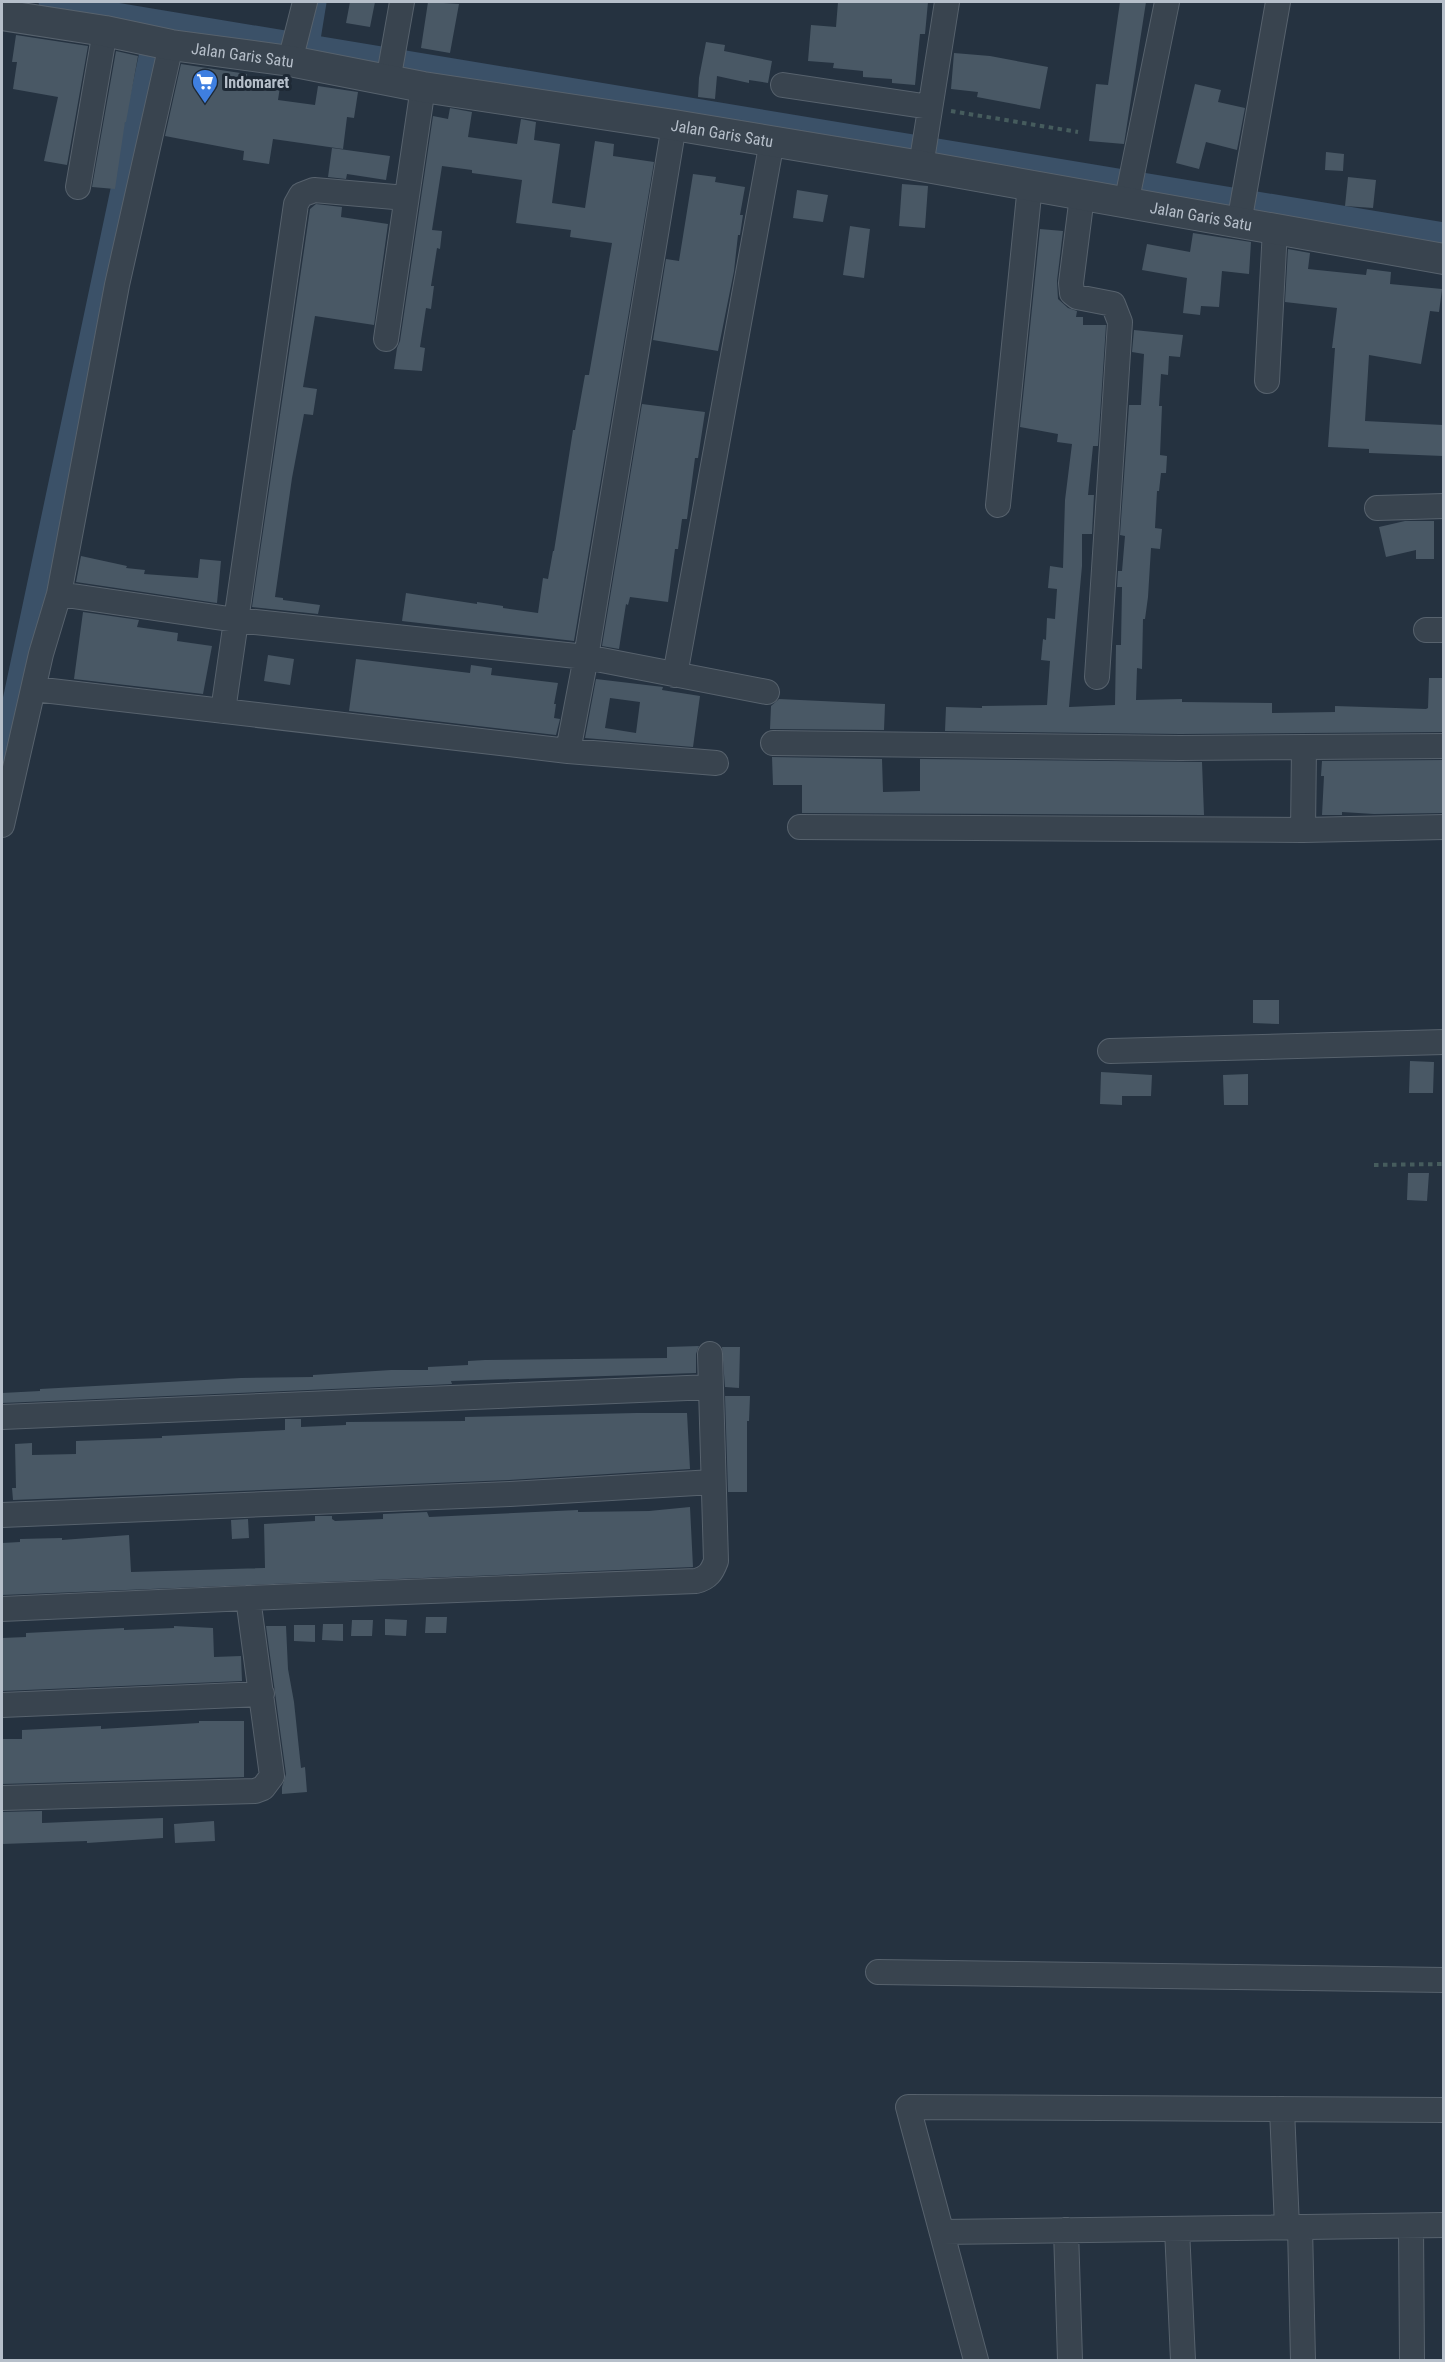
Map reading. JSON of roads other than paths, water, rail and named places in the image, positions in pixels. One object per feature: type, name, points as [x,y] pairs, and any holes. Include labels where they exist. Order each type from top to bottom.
[{"type":"street","points":[[391,63],[402,2]]},
{"type":"street","points":[[922,161],[947,2]]},
{"type":"street","points":[[1127,197],[1167,2]]},
{"type":"street","points":[[1240,217],[1278,2]]},
{"type":"street","points":[[292,55],[303,10]]},
{"type":"street","name":"Jalan Garis Satu","points":[[2,15],[105,31],[170,45],[391,63],[423,87],[772,141],[922,161],[1082,196],[1127,197],[1240,217],[1275,229],[1443,259]]},
{"type":"street","points":[[78,187],[105,31]]},
{"type":"street","points":[[2,825],[41,654],[59,594],[117,285],[170,45]]},
{"type":"street","points":[[783,85],[929,116]]},
{"type":"street","points":[[386,339],[423,87]]},
{"type":"street","points":[[568,751],[586,657],[674,125]]},
{"type":"street","points":[[675,675],[772,141]]},
{"type":"street","points":[[998,505],[1030,185]]},
{"type":"street","points":[[223,711],[296,204],[301,195],[314,190],[406,198]]},
{"type":"street","points":[[1082,196],[1071,283],[1072,293],[1077,297],[1113,304],[1120,322],[1097,677]]},
{"type":"street","points":[[1267,381],[1275,229]]},
{"type":"street","points":[[1377,508],[1443,506]]},
{"type":"street","points":[[59,594],[236,620],[586,657],[767,692]]},
{"type":"street","points":[[34,689],[568,751],[717,763]]},
{"type":"street","points":[[772,743],[1180,748],[1443,746]]},
{"type":"street","points":[[1303,830],[1304,748]]},
{"type":"street","points":[[800,827],[1303,830],[1443,827]]},
{"type":"street","points":[[1110,1051],[1443,1042]]},
{"type":"street","points":[[2,1609],[702,1579],[713,1571],[716,1561],[710,1354]]},
{"type":"street","points":[[2,1417],[711,1387]]},
{"type":"street","points":[[2,1515],[499,1495],[713,1482]]},
{"type":"street","points":[[2,1798],[255,1791],[263,1788],[272,1776],[248,1598]]},
{"type":"street","points":[[2,1705],[262,1694]]},
{"type":"street","points":[[878,1972],[1443,1980]]},
{"type":"street","points":[[976,2361],[908,2107],[1443,2109]]},
{"type":"street","points":[[1282,2109],[1294,2227],[1303,2361]]},
{"type":"street","points":[[942,2232],[1443,2225]]},
{"type":"street","points":[[1411,2226],[1412,2361]]},
{"type":"street","points":[[1177,2229],[1183,2361]]},
{"type":"street","points":[[1066,2230],[1070,2361]]},
{"type":"waterway","points":[[49,2],[1444,233]]},
{"type":"waterway","points":[[309,45],[316,2]]},
{"type":"waterway","points":[[2,753],[155,29]]},
{"type":"place","name":"Indomaret","points":[[205,105]]}]
